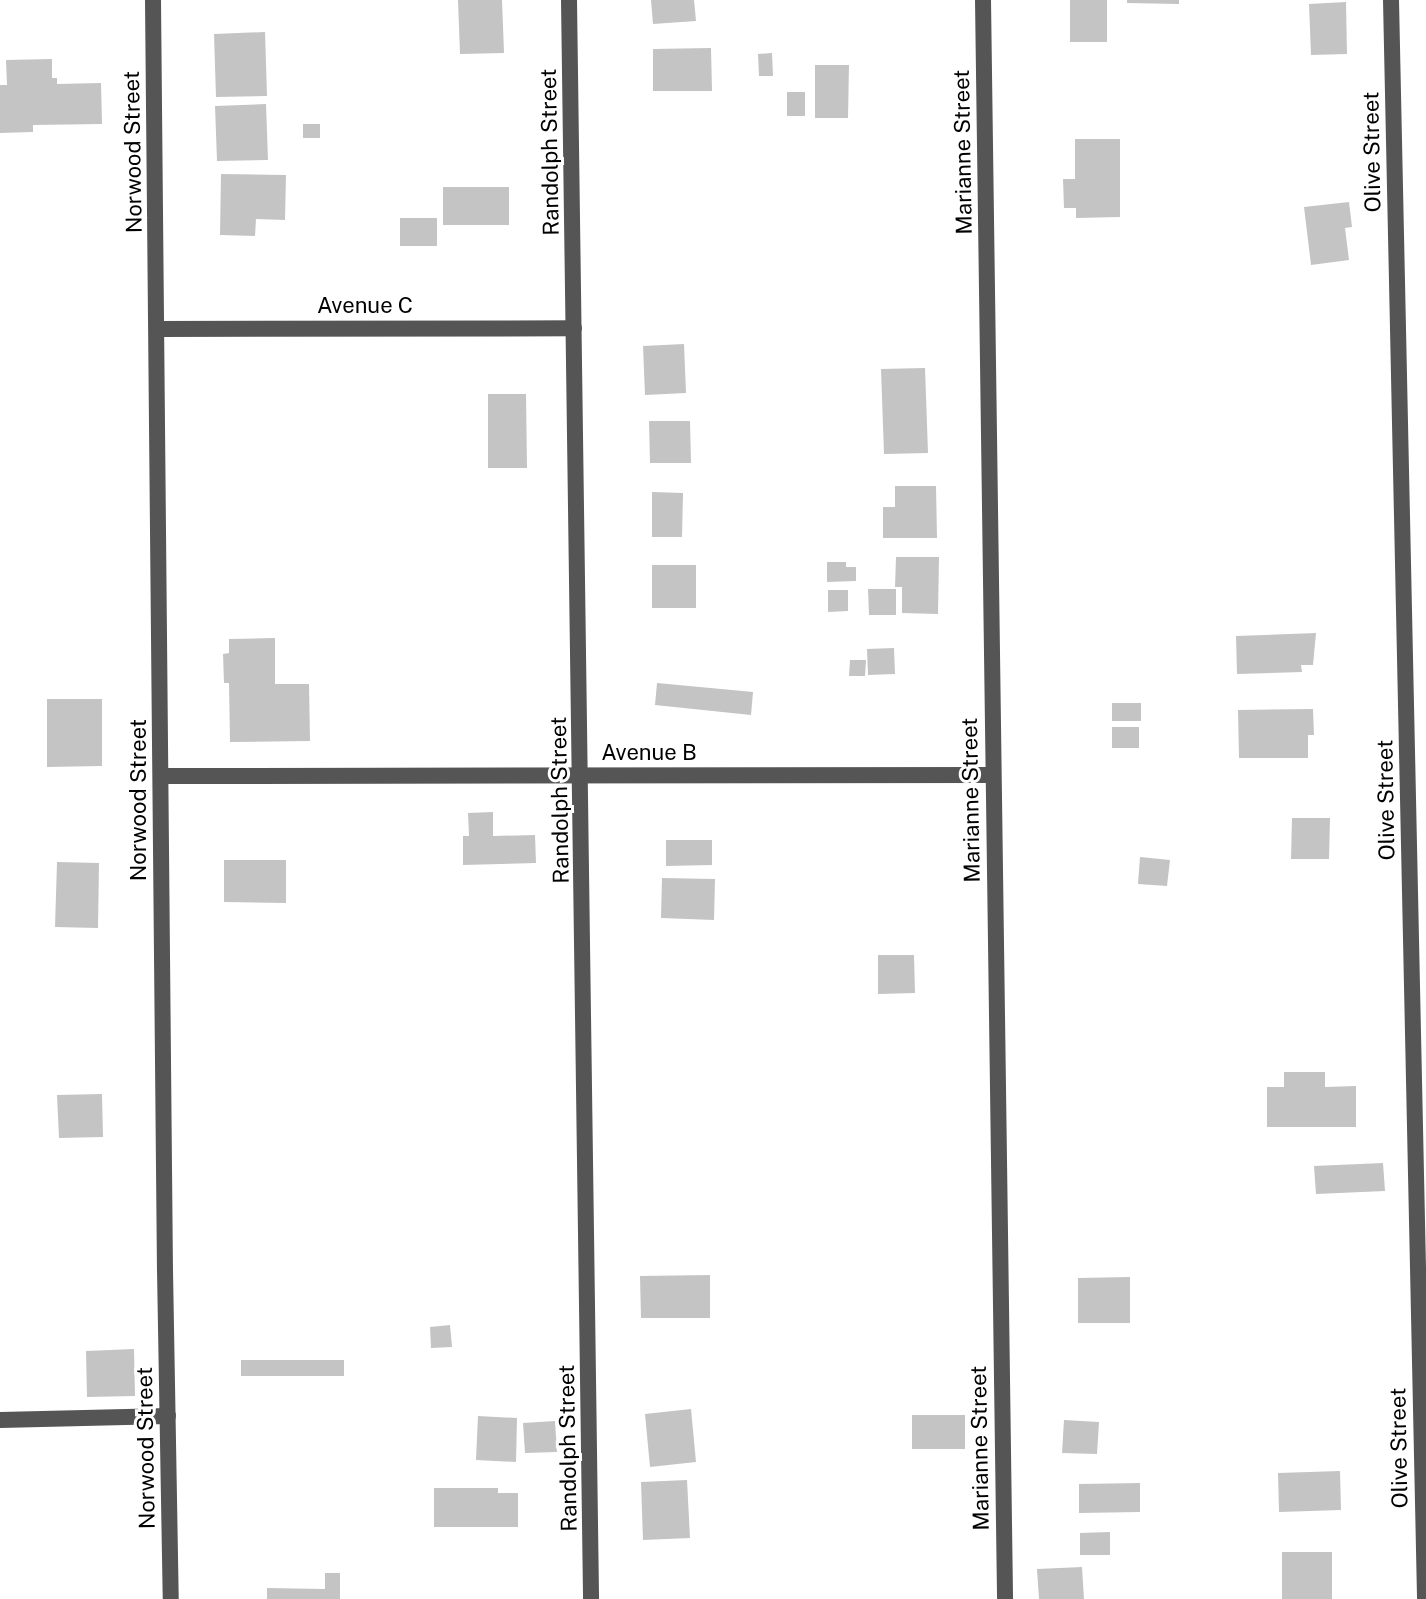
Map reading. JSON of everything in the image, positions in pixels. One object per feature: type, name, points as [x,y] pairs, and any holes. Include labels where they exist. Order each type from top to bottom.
[{"type":"street","name":"Norwood Street","points":[[153,0],[171,1599]]},
{"type":"street","name":"Randolph Street","points":[[569,0],[591,1599]]},
{"type":"street","name":"Marianne Street","points":[[983,0],[1005,1599]]},
{"type":"street","name":"Olive Street","points":[[1391,0],[1425,1599]]},
{"type":"street","name":"Avenue C","points":[[157,329],[574,328]]},
{"type":"street","name":"Avenue B","points":[[161,776],[993,775]]},
{"type":"street","points":[[0,1420],[168,1416]]},
{"type":"building","points":[[458,0],[502,0],[504,53],[460,54]]},
{"type":"building","points":[[651,0],[694,0],[696,21],[653,24]]},
{"type":"building","points":[[1070,0],[1107,0],[1107,42],[1070,42]]},
{"type":"building","points":[[1127,0],[1179,0],[1179,4],[1127,3]]},
{"type":"building","points":[[1346,2],[1347,54],[1311,55],[1309,4]]},
{"type":"building","points":[[265,32],[267,96],[216,97],[214,34]]},
{"type":"building","points":[[711,48],[712,91],[653,91],[653,49]]},
{"type":"building","points":[[772,53],[773,76],[759,76],[758,54]]},
{"type":"building","points":[[52,59],[52,78],[57,78],[57,84],[101,83],[102,124],[33,125],[33,132],[0,133],[0,85],[7,85],[6,60]]},
{"type":"building","points":[[815,65],[849,65],[848,118],[815,118]]},
{"type":"building","points":[[787,92],[805,92],[805,116],[787,116]]},
{"type":"building","points":[[266,104],[268,160],[217,161],[215,106]]},
{"type":"building","points":[[303,124],[320,124],[320,138],[303,138]]},
{"type":"building","points":[[1075,139],[1120,139],[1120,217],[1076,218],[1076,208],[1064,208],[1063,179],[1075,179]]},
{"type":"building","points":[[221,174],[286,175],[285,220],[256,219],[255,236],[220,235]]},
{"type":"building","points":[[443,187],[509,187],[509,225],[443,225]]},
{"type":"building","points":[[1349,202],[1352,227],[1345,228],[1349,260],[1311,265],[1304,207]]},
{"type":"building","points":[[400,218],[437,218],[437,246],[400,246]]},
{"type":"building","points":[[684,344],[686,393],[645,395],[643,346]]},
{"type":"building","points":[[925,368],[928,453],[884,454],[881,369]]},
{"type":"building","points":[[488,394],[526,394],[527,468],[488,468]]},
{"type":"building","points":[[649,421],[690,421],[691,463],[650,463]]},
{"type":"building","points":[[895,486],[936,486],[937,538],[883,538],[883,507],[895,507]]},
{"type":"building","points":[[652,492],[683,493],[682,537],[652,537]]},
{"type":"building","points":[[896,557],[939,557],[938,614],[902,613],[902,587],[895,587]]},
{"type":"building","points":[[827,562],[846,562],[846,567],[856,567],[856,581],[827,582]]},
{"type":"building","points":[[652,565],[696,565],[696,608],[652,608]]},
{"type":"building","points":[[868,589],[896,589],[896,615],[869,615]]},
{"type":"building","points":[[828,590],[848,590],[848,611],[828,612]]},
{"type":"building","points":[[1316,633],[1313,665],[1301,665],[1302,672],[1237,674],[1236,636]]},
{"type":"building","points":[[275,638],[275,684],[309,684],[310,741],[230,742],[229,683],[224,683],[223,654],[229,653],[229,639]]},
{"type":"building","points":[[894,648],[895,674],[868,675],[867,649]]},
{"type":"building","points":[[850,660],[866,660],[865,676],[849,676]]},
{"type":"building","points":[[657,683],[753,692],[751,715],[655,705]]},
{"type":"building","points":[[47,699],[102,699],[102,766],[47,767]]},
{"type":"building","points":[[1112,703],[1141,703],[1141,721],[1112,721]]},
{"type":"building","points":[[1313,709],[1314,735],[1308,735],[1308,758],[1239,758],[1238,710]]},
{"type":"building","points":[[1112,727],[1139,727],[1139,748],[1112,748]]},
{"type":"building","points":[[493,812],[493,836],[535,835],[536,863],[463,865],[463,836],[469,836],[468,813]]},
{"type":"building","points":[[1292,818],[1330,818],[1329,859],[1291,859]]},
{"type":"building","points":[[666,840],[712,840],[712,865],[666,866]]},
{"type":"building","points":[[1140,857],[1170,860],[1167,886],[1138,884]]},
{"type":"building","points":[[224,860],[286,860],[286,903],[224,902]]},
{"type":"building","points":[[57,862],[99,863],[98,928],[55,927]]},
{"type":"building","points":[[662,878],[715,879],[714,920],[661,918]]},
{"type":"building","points":[[878,955],[914,955],[915,993],[878,994]]},
{"type":"building","points":[[1284,1072],[1325,1072],[1325,1087],[1356,1086],[1356,1127],[1267,1127],[1267,1087],[1284,1087]]},
{"type":"building","points":[[102,1094],[103,1137],[59,1138],[57,1095]]},
{"type":"building","points":[[1383,1163],[1385,1191],[1316,1194],[1314,1166]]},
{"type":"building","points":[[710,1275],[710,1318],[641,1318],[640,1276]]},
{"type":"building","points":[[1130,1277],[1130,1323],[1078,1323],[1078,1278]]},
{"type":"building","points":[[450,1325],[452,1347],[431,1348],[430,1327]]},
{"type":"building","points":[[134,1349],[135,1396],[87,1397],[86,1351]]},
{"type":"building","points":[[241,1360],[344,1360],[344,1376],[241,1376]]},
{"type":"building","points":[[691,1409],[696,1462],[650,1467],[645,1414]]},
{"type":"building","points":[[912,1415],[965,1415],[965,1449],[912,1449]]},
{"type":"building","points":[[478,1416],[517,1418],[516,1462],[476,1460]]},
{"type":"building","points":[[1064,1420],[1099,1422],[1097,1454],[1062,1453]]},
{"type":"building","points":[[555,1421],[557,1452],[525,1453],[523,1423]]},
{"type":"building","points":[[1340,1471],[1341,1510],[1279,1512],[1278,1473]]},
{"type":"building","points":[[687,1480],[690,1538],[643,1540],[641,1482]]},
{"type":"building","points":[[1140,1483],[1140,1512],[1079,1513],[1079,1484]]},
{"type":"building","points":[[434,1488],[498,1488],[498,1493],[518,1493],[518,1527],[434,1527]]},
{"type":"building","points":[[1110,1532],[1110,1555],[1080,1555],[1080,1533]]},
{"type":"building","points":[[1282,1552],[1332,1552],[1332,1599],[1282,1599]]},
{"type":"building","points":[[1082,1567],[1084,1599],[1039,1599],[1037,1569]]},
{"type":"building","points":[[325,1573],[340,1573],[340,1599],[267,1599],[267,1588],[325,1589]]}]
